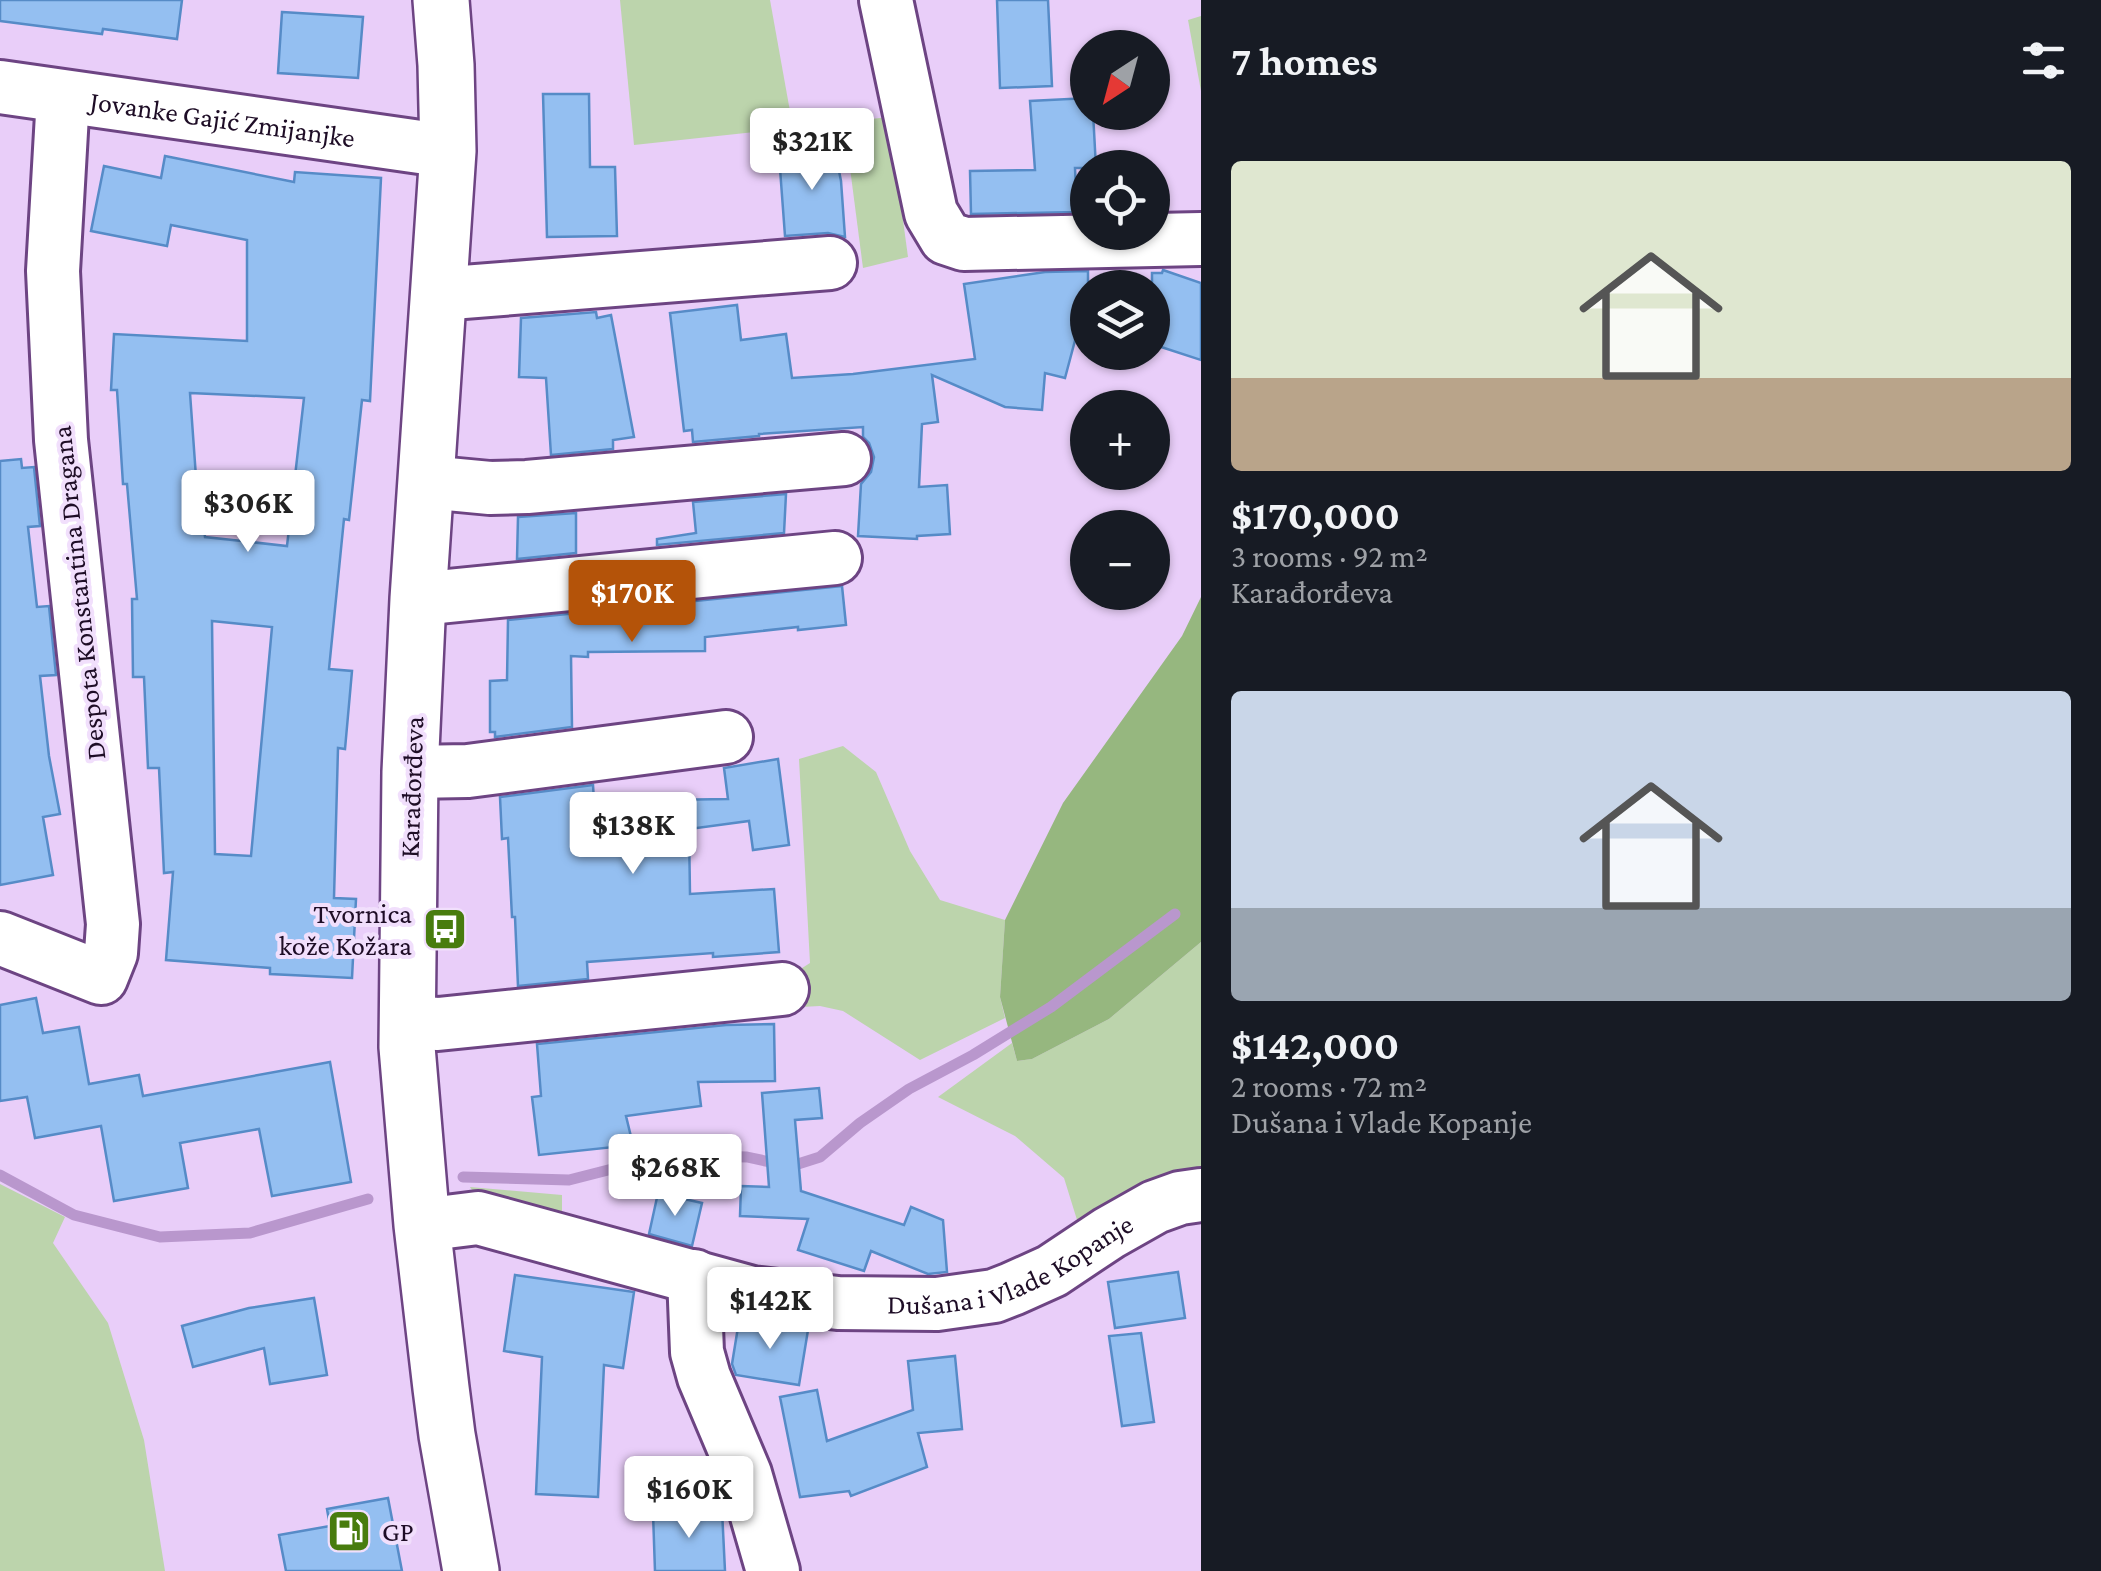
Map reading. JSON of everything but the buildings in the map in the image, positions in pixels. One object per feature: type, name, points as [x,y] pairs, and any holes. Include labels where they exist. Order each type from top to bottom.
[{"type":"main road","name":"Karađorđeva","points":[[441,0],[448,151],[418,599],[410,772],[407,1022],[422,1225],[447,1436],[471,1571]]},
{"type":"street","points":[[886,0],[931,213],[946,238],[964,244],[1201,239]]},
{"type":"street","name":"Jovanke Gajić Zmijanjke","points":[[0,87],[448,151]]},
{"type":"street","name":"Despota Konstantina Dragana","points":[[0,938],[101,978],[111,954],[113,924],[60,440],[53,271],[63,98]]},
{"type":"street","points":[[438,294],[830,264]]},
{"type":"street","points":[[426,482],[527,487],[844,460]]},
{"type":"street","points":[[418,599],[835,558]]},
{"type":"street","points":[[410,772],[468,770],[726,736]]},
{"type":"street","points":[[407,1022],[438,1024],[782,990]]},
{"type":"street","name":"Dušana i Vlade Kopanje","points":[[422,1225],[478,1218],[752,1293],[838,1303],[937,1304],[1012,1290],[1052,1271],[1155,1208],[1180,1198],[1201,1196]]},
{"type":"street","points":[[694,1276],[697,1352],[745,1474],[773,1571]]},
{"type":"green space","points":[[620,0],[770,0],[793,128],[634,145]]},
{"type":"green space","points":[[1201,16],[1201,91],[1188,20]]},
{"type":"green space","points":[[889,117],[908,257],[863,268],[844,122]]},
{"type":"green space","points":[[1201,597],[1201,942],[1109,1019],[1032,1059],[1017,1061],[1000,997],[1005,920],[1063,803],[1182,636]]},
{"type":"green space","points":[[843,746],[876,772],[910,851],[940,900],[1005,920],[1000,997],[1005,1018],[920,1060],[843,1011],[801,1007],[785,979],[810,963],[799,759]]},
{"type":"green space","points":[[1201,942],[1201,1177],[1082,1236],[1064,1178],[1015,1136],[938,1097],[1012,1043],[1017,1061],[1032,1059],[1109,1019]]},
{"type":"green space","points":[[0,1184],[65,1217],[53,1243],[108,1323],[144,1440],[165,1571],[0,1571]]},
{"type":"green space","points":[[470,1187],[562,1195],[562,1222],[479,1201]]},
{"type":"waterway","points":[[463,1177],[569,1180],[667,1155],[747,1157],[798,1164],[820,1157],[909,1089],[1051,1007],[1175,914]]},
{"type":"waterway","points":[[0,1175],[74,1215],[160,1237],[250,1233],[368,1199]]},
{"type":"place","name":"Tvornica kože Kožara","points":[[445,929]]},
{"type":"place","name":"GP","points":[[349,1531]]}]
